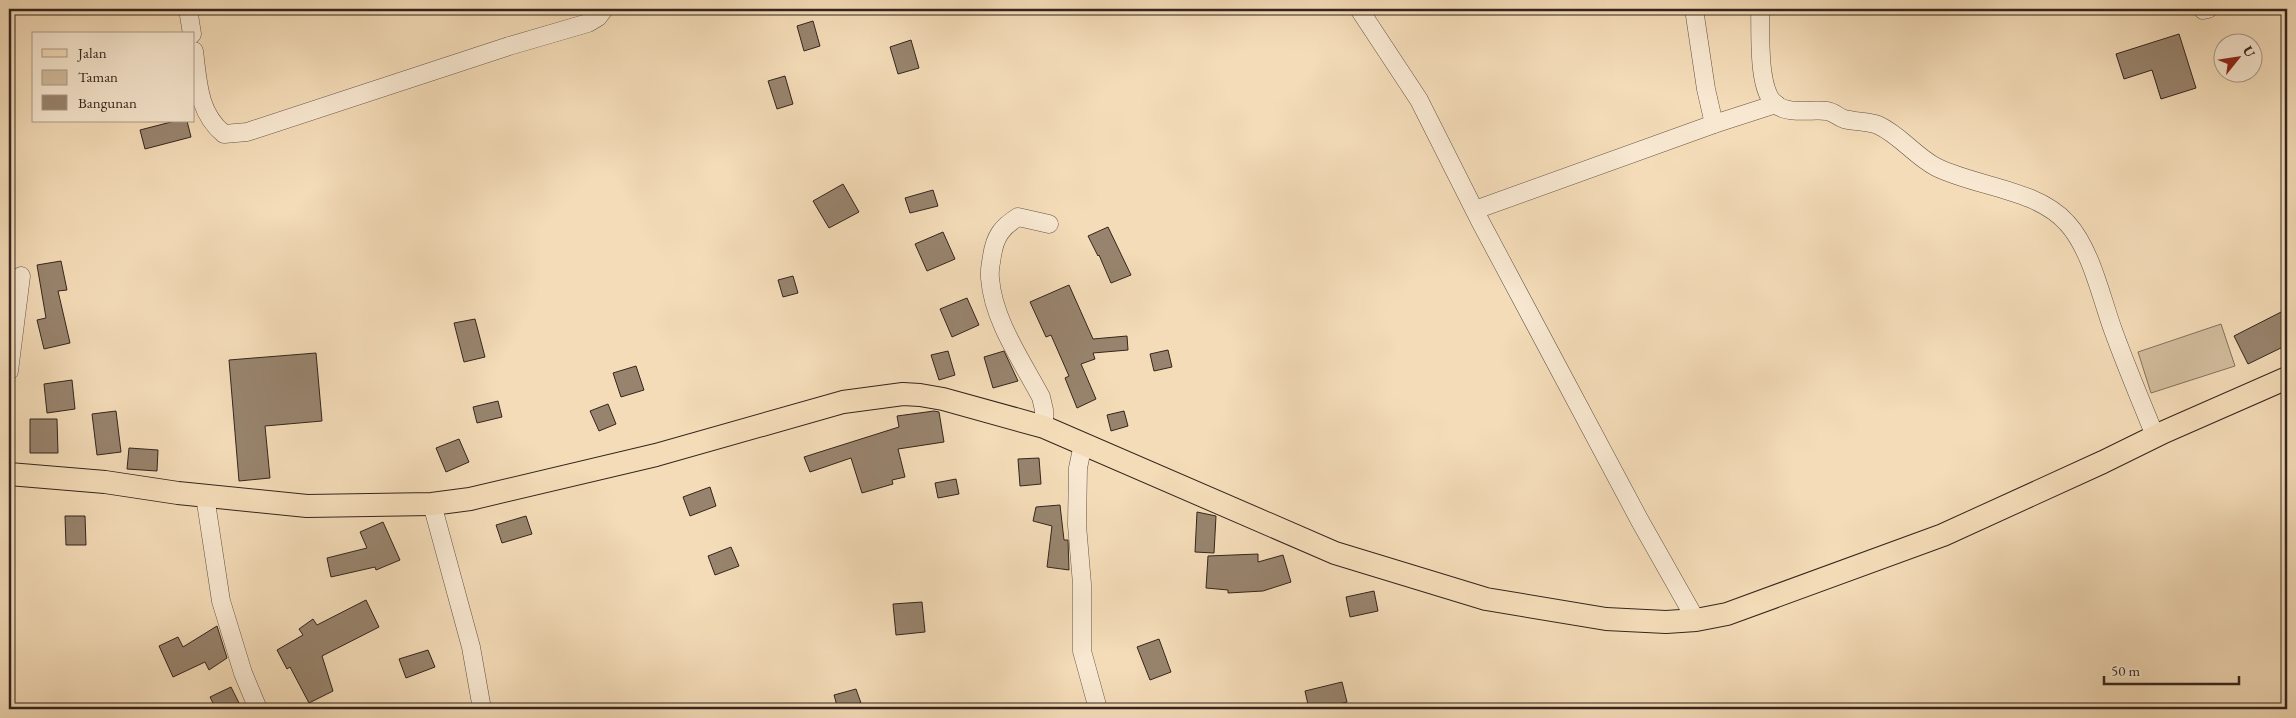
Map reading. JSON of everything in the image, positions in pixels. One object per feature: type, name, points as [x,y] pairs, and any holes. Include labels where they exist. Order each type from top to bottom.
[{"type":"main road","points":[[9,474],[105,482],[205,496],[307,506],[432,504],[470,499],[520,488],[656,454],[843,402],[903,394],[943,399],[1044,427],[1336,553],[1486,598],[1606,619],[1666,622],[1696,620],[1727,614],[1943,535],[2103,462],[2155,436],[2287,378]]},
{"type":"street","points":[[188,9],[192,32]]},
{"type":"street","points":[[195,58],[200,98],[210,120],[224,134],[232,134],[247,132],[509,46],[588,23],[604,9]]},
{"type":"street","points":[[1359,9],[1419,100],[1475,210],[1640,521],[1696,620]]},
{"type":"street","points":[[1694,9],[1706,89],[1714,124]]},
{"type":"street","points":[[1760,9],[1766,91],[1776,104],[1784,109],[1828,111],[1841,118],[1877,125],[1894,135],[1922,158],[1937,167],[1976,182],[2015,193],[2045,206],[2061,216],[2079,239],[2155,436]]},
{"type":"street","points":[[1475,210],[1714,124],[1776,104]]},
{"type":"street","points":[[1044,427],[1044,410],[1041,397],[1000,317],[992,295],[989,276],[993,248],[999,232],[1005,224],[1018,217],[1049,224]]},
{"type":"street","points":[[9,371],[21,276]]},
{"type":"street","points":[[1083,444],[1078,468],[1082,652],[1098,709]]},
{"type":"street","points":[[205,496],[221,601],[242,673],[258,709]]},
{"type":"street","points":[[432,504],[471,647],[482,709]]},
{"type":"green space","points":[[2221,324],[2235,366],[2151,393],[2138,352]]},
{"type":"building","points":[[813,21],[820,46],[804,51],[797,26]]},
{"type":"building","points":[[2179,34],[2196,88],[2161,99],[2152,70],[2124,79],[2116,54]]},
{"type":"building","points":[[911,40],[919,68],[898,74],[890,47]]},
{"type":"building","points":[[785,76],[793,104],[777,109],[768,81]]},
{"type":"building","points":[[171,122],[187,122],[191,137],[145,149],[140,130]]},
{"type":"building","points":[[843,184],[859,212],[829,228],[813,201]]},
{"type":"building","points":[[933,190],[938,206],[910,213],[905,198]]},
{"type":"building","points":[[1108,227],[1131,275],[1111,283],[1099,255],[1088,236]]},
{"type":"building","points":[[943,232],[955,259],[927,271],[915,244]]},
{"type":"building","points":[[61,261],[67,290],[58,291],[70,343],[44,349],[37,320],[46,318],[37,265]]},
{"type":"building","points":[[793,276],[798,293],[783,297],[778,280]]},
{"type":"building","points":[[1069,285],[1093,339],[1127,336],[1128,350],[1093,353],[1095,359],[1081,364],[1096,399],[1077,408],[1065,378],[1069,376],[1051,335],[1046,337],[1030,302]]},
{"type":"building","points":[[967,298],[979,325],[952,337],[940,309]]},
{"type":"building","points":[[2287,309],[2287,345],[2248,364],[2234,336]]},
{"type":"building","points":[[475,319],[485,357],[464,362],[454,323]]},
{"type":"building","points":[[1168,350],[1172,367],[1154,371],[1150,354]]},
{"type":"building","points":[[948,351],[955,375],[939,380],[931,355]]},
{"type":"building","points":[[1004,351],[1018,381],[993,388],[984,357]]},
{"type":"building","points":[[316,353],[322,421],[265,426],[270,478],[239,481],[229,360]]},
{"type":"building","points":[[636,366],[644,390],[621,397],[613,373]]},
{"type":"building","points":[[72,380],[75,409],[47,413],[44,384]]},
{"type":"building","points":[[498,401],[502,417],[477,423],[473,407]]},
{"type":"building","points":[[608,404],[616,424],[599,431],[590,411]]},
{"type":"building","points":[[116,411],[121,452],[97,455],[92,414]]},
{"type":"building","points":[[1124,411],[1128,426],[1111,431],[1107,415]]},
{"type":"building","points":[[939,412],[944,442],[898,449],[905,477],[892,480],[893,484],[862,493],[851,458],[810,472],[804,457],[899,427],[897,416]]},
{"type":"building","points":[[30,419],[57,419],[58,453],[30,453]]},
{"type":"building","points":[[459,439],[469,462],[446,472],[436,448]]},
{"type":"building","points":[[129,448],[158,450],[157,471],[127,469]]},
{"type":"building","points":[[1039,458],[1041,484],[1020,486],[1018,459]]},
{"type":"building","points":[[956,479],[959,494],[938,498],[935,483]]},
{"type":"building","points":[[710,487],[716,506],[690,516],[683,497]]},
{"type":"building","points":[[1060,505],[1064,540],[1068,540],[1069,570],[1047,567],[1052,526],[1033,521],[1036,507]]},
{"type":"building","points":[[1197,512],[1216,516],[1214,553],[1195,552]]},
{"type":"building","points":[[65,516],[85,516],[86,545],[66,545]]},
{"type":"building","points":[[526,516],[532,534],[502,543],[496,525]]},
{"type":"building","points":[[383,522],[400,560],[376,570],[375,567],[331,577],[327,558],[367,548],[360,532]]},
{"type":"building","points":[[731,547],[739,566],[715,575],[708,556]]},
{"type":"building","points":[[1258,554],[1258,562],[1283,555],[1291,582],[1263,591],[1228,593],[1228,590],[1206,588],[1208,556]]},
{"type":"building","points":[[1374,591],[1378,611],[1350,617],[1346,597]]},
{"type":"building","points":[[366,600],[379,627],[322,656],[333,691],[309,703],[290,667],[287,669],[277,650],[303,635],[299,629],[313,619],[317,625]]},
{"type":"building","points":[[922,602],[925,632],[896,635],[893,604]]},
{"type":"building","points":[[217,626],[227,658],[209,670],[205,662],[173,677],[159,646],[178,637],[183,647]]},
{"type":"building","points":[[1159,639],[1171,672],[1150,680],[1137,647]]},
{"type":"building","points":[[428,650],[435,667],[406,678],[399,659]]},
{"type":"building","points":[[1342,682],[1347,702],[1319,709],[1309,709],[1305,691]]},
{"type":"building","points":[[231,687],[239,703],[227,709],[216,709],[210,697]]},
{"type":"building","points":[[856,689],[861,703],[838,709],[834,695]]}]
